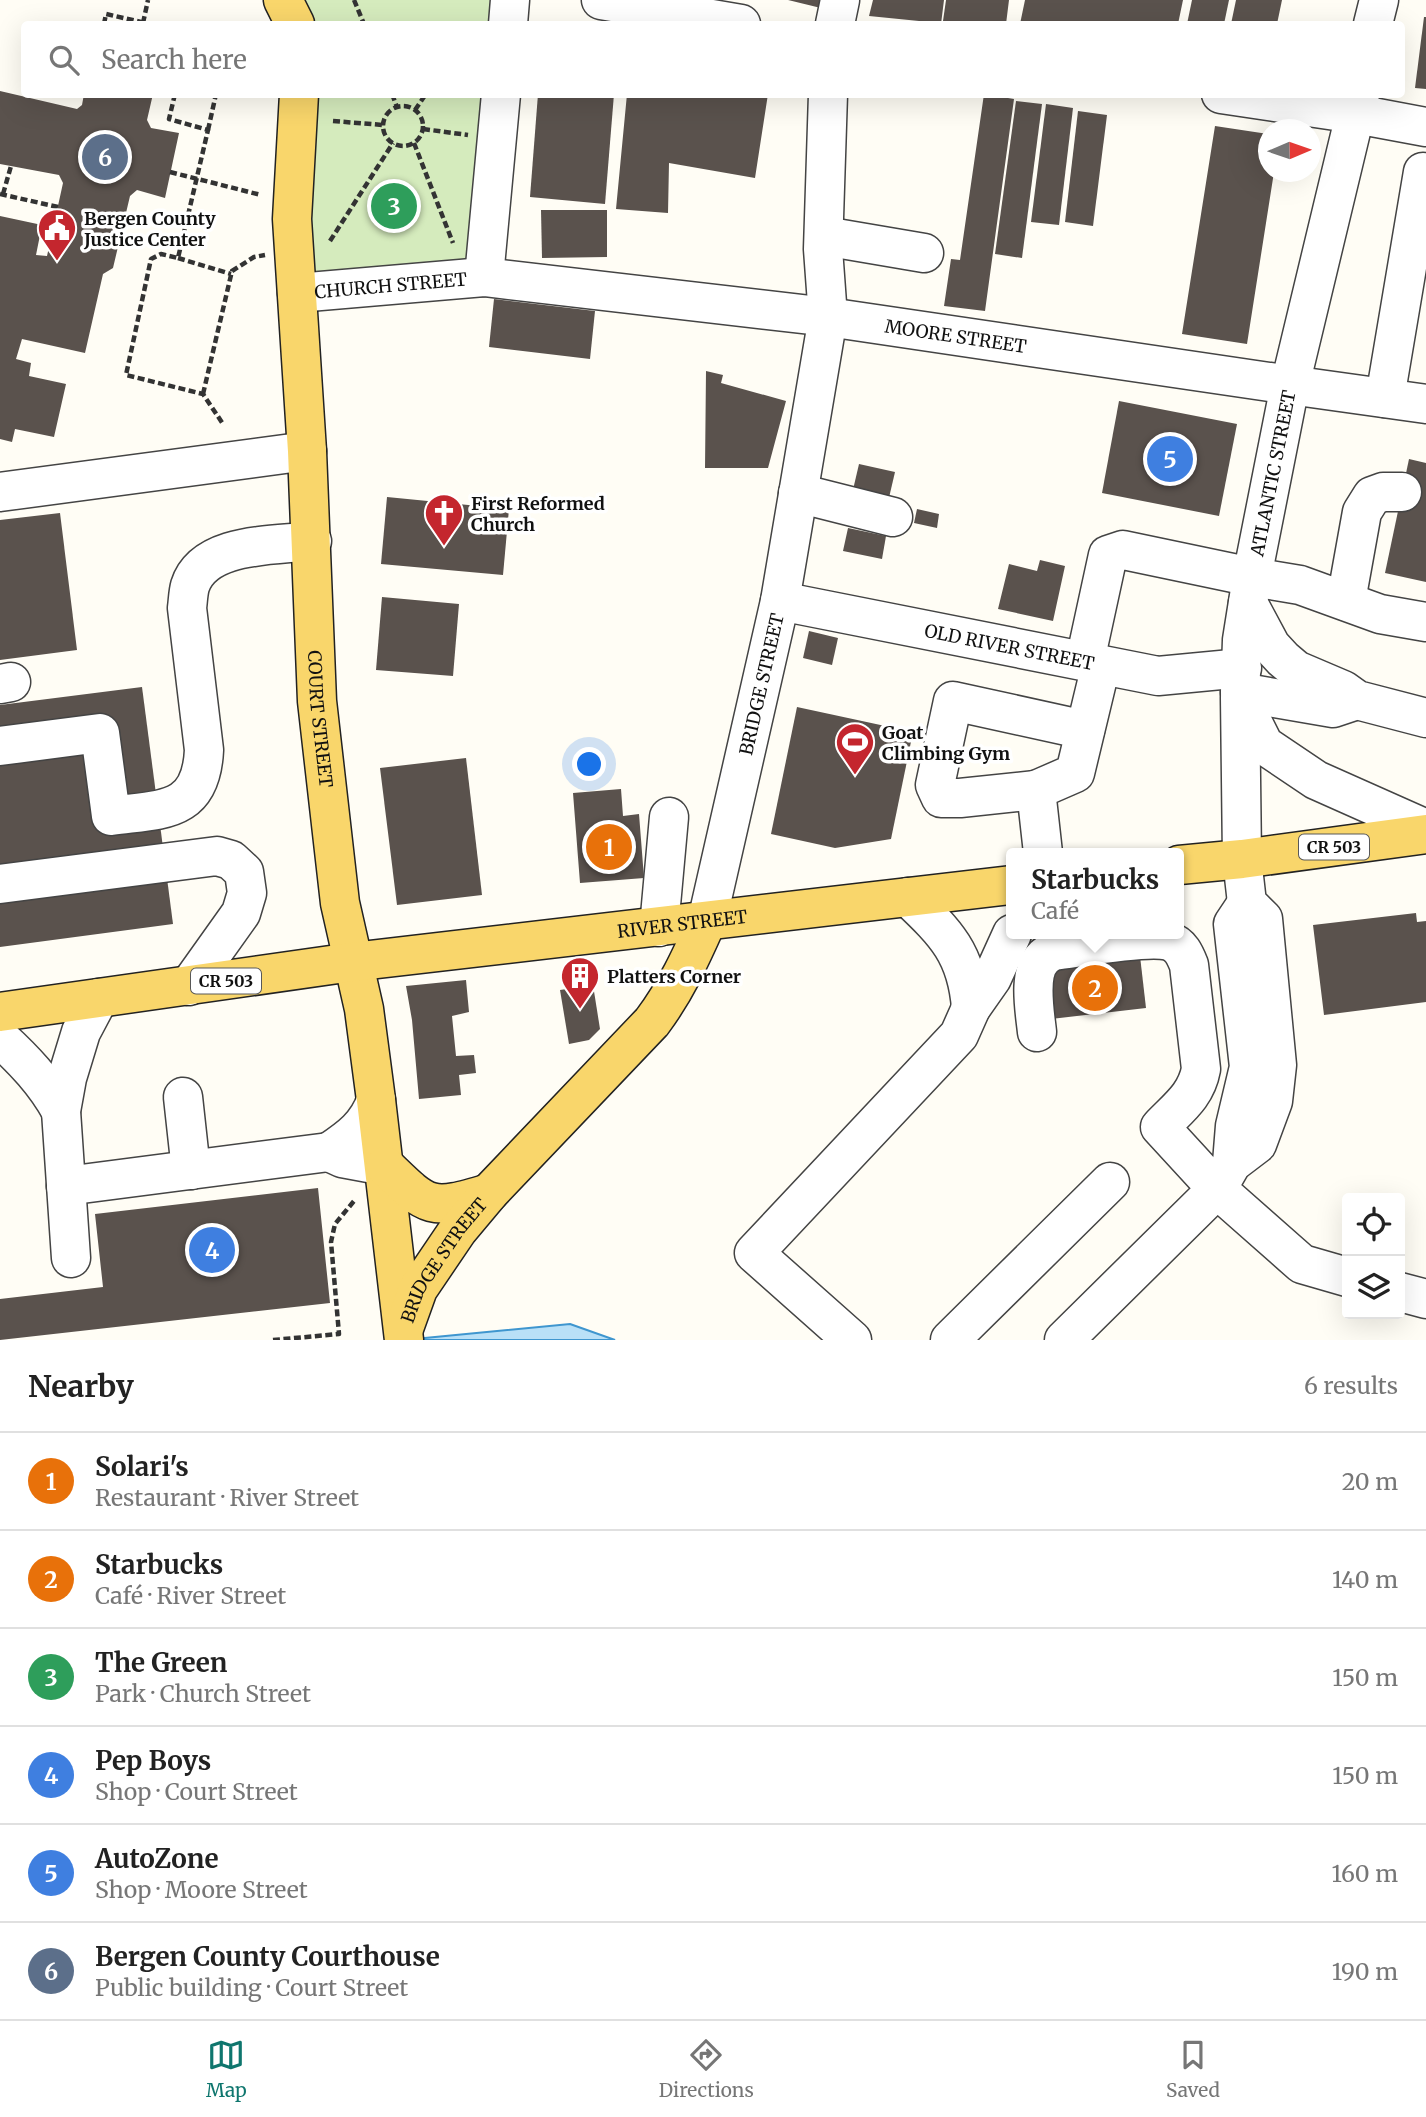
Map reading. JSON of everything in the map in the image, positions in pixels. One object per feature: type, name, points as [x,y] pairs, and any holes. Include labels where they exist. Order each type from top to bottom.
[{"type":"main road","points":[[283,0],[294,21]]},
{"type":"main road","points":[[304,21],[305,0]]},
{"type":"main road","name":"COURT STREET","points":[[299,98],[292,219],[312,541],[317,701],[340,903],[364,1009],[385,1166],[403,1335]]},
{"type":"main road","name":"CR 503","points":[[1184,865],[1242,859],[1426,832]]},
{"type":"main road","name":"RIVER STREET","points":[[352,962],[1006,886]]},
{"type":"main road","name":"BRIDGE STREET","points":[[403,1335],[418,1289],[436,1259],[489,1193],[652,1022],[684,973],[707,921]]},
{"type":"main road","name":"CR 503","points":[[0,1012],[352,962]]},
{"type":"main road","name":"BRIDGE STREET","points":[[385,1166],[416,1197],[434,1204],[454,1204],[489,1193]]},
{"type":"street","points":[[508,21],[510,0]]},
{"type":"street","points":[[601,0],[724,21]]},
{"type":"street","points":[[836,21],[840,0]]},
{"type":"street","points":[[1375,21],[1379,0]]},
{"type":"street","points":[[484,277],[501,98]]},
{"type":"street","name":"BRIDGE STREET","points":[[707,921],[780,601],[828,317],[824,236],[828,98]]},
{"type":"street","points":[[1276,98],[1358,104],[1426,127]]},
{"type":"street","name":"ATLANTIC STREET","points":[[1225,1176],[1249,1067],[1233,924],[1247,903],[1242,859],[1242,640],[1290,386],[1358,104]]},
{"type":"street","points":[[1385,398],[1423,172]]},
{"type":"street","points":[[824,236],[924,253]]},
{"type":"street","name":"CHURCH STREET","points":[[297,293],[484,277]]},
{"type":"street","name":"MOORE STREET","points":[[484,277],[828,317],[1426,404]]},
{"type":"street","points":[[0,492],[307,451]]},
{"type":"street","points":[[1346,601],[1362,512],[1372,496],[1383,492],[1402,492]]},
{"type":"street","points":[[798,493],[893,517]]},
{"type":"street","points":[[0,746],[100,733],[111,816],[158,810],[183,802],[195,788],[203,766],[204,750],[187,608],[190,586],[200,570],[216,556],[234,550],[312,541]]},
{"type":"street","points":[[1085,730],[953,701],[935,785],[941,798],[960,798],[1036,790],[1075,773],[1085,730],[1108,555],[1123,550],[1250,590],[1300,585],[1380,614],[1426,622]]},
{"type":"street","name":"OLD RIVER STREET","points":[[1250,590],[1271,646],[1296,670],[1357,700],[1426,718]]},
{"type":"street","name":"OLD RIVER STREET","points":[[780,601],[1158,676],[1241,686],[1332,708],[1357,700]]},
{"type":"street","points":[[1241,686],[1264,745],[1316,780],[1426,832]]},
{"type":"street","points":[[1036,790],[1042,848]]},
{"type":"street","points":[[659,927],[669,817]]},
{"type":"street","points":[[0,884],[217,856],[231,860],[244,872],[247,893],[241,913],[189,986]]},
{"type":"street","points":[[908,897],[943,930],[960,957],[970,987],[971,1008]]},
{"type":"street","points":[[852,1340],[754,1253],[959,1035],[971,1008],[992,978],[1010,939]]},
{"type":"street","points":[[1037,1032],[1034,981],[1037,968],[1044,957],[1054,951],[1153,939],[1171,942],[1183,951],[1189,965],[1201,1069],[1192,1094],[1160,1128],[1225,1176],[1302,1264],[1342,1276]]},
{"type":"street","points":[[71,1258],[61,1111],[81,1031],[99,998]]},
{"type":"street","points":[[0,1038],[19,1054],[36,1074],[61,1111]]},
{"type":"street","points":[[183,1097],[191,1170]]},
{"type":"street","points":[[66,1186],[329,1152],[359,1130],[372,1114],[376,1100]]},
{"type":"street","points":[[329,1152],[342,1158],[385,1166]]},
{"type":"street","points":[[1065,1340],[1225,1176]]},
{"type":"street","points":[[950,1340],[1111,1182]]},
{"type":"street","points":[[1405,1293],[1426,1299]]},
{"type":"path","points":[[143,21],[148,0]]},
{"type":"path","points":[[354,0],[363,21]]},
{"type":"path","points":[[105,21],[106,14],[131,21]]},
{"type":"path","points":[[174,98],[169,120],[208,130]]},
{"type":"path","points":[[178,258],[215,98]]},
{"type":"path","points":[[394,98],[397,107]]},
{"type":"path","points":[[415,110],[423,98]]},
{"type":"path","points":[[407,106],[415,110],[422,117],[421,136],[414,144],[404,146],[393,143],[386,137],[383,125],[389,112],[397,107],[407,106]]},
{"type":"path","points":[[333,121],[383,125]]},
{"type":"path","points":[[423,129],[474,136]]},
{"type":"path","points":[[330,241],[393,143]]},
{"type":"path","points":[[414,144],[457,252]]},
{"type":"path","points":[[10,166],[2,194],[58,207]]},
{"type":"path","points":[[170,172],[264,196]]},
{"type":"path","points":[[223,424],[203,394],[126,375],[151,259],[162,254],[231,274]]},
{"type":"path","points":[[203,394],[232,271],[254,257],[266,255]]},
{"type":"path","points":[[273,1340],[339,1334],[331,1242],[335,1224],[385,1166]]},
{"type":"green space","points":[[305,0],[510,0],[508,21],[304,21]]},
{"type":"green space","points":[[299,98],[501,98],[484,277],[297,293]]},
{"type":"water","points":[[570,1324],[615,1340],[404,1340]]},
{"type":"building","points":[[788,0],[827,0],[825,9]]},
{"type":"building","points":[[873,0],[944,0],[941,21],[869,16]]},
{"type":"building","points":[[946,0],[1009,0],[1006,21],[943,21]]},
{"type":"building","points":[[1025,0],[1183,0],[1179,21],[1021,21]]},
{"type":"building","points":[[1192,0],[1229,0],[1225,21],[1188,21]]},
{"type":"building","points":[[1236,0],[1282,0],[1278,21],[1232,21]]},
{"type":"building","points":[[1426,17],[1426,89],[1415,88]]},
{"type":"building","name":"Bergen County Justice Center","points":[[0,91],[77,109],[82,105],[83,98],[152,98],[147,120],[151,128],[179,133],[165,198],[137,190],[130,196],[113,268],[103,274],[85,353],[22,339],[16,359],[31,363],[29,376],[66,384],[54,437],[15,429],[12,442],[0,439],[0,216],[42,225],[36,255],[47,256],[63,183],[59,175],[0,164]]},
{"type":"building","points":[[538,98],[614,98],[605,204],[530,197]]},
{"type":"building","points":[[627,98],[767,98],[755,178],[669,163],[668,213],[616,209]]},
{"type":"building","points":[[983,98],[1014,99],[985,311],[944,306],[951,259],[960,260]]},
{"type":"building","points":[[1016,101],[1042,104],[1022,258],[995,254]]},
{"type":"building","points":[[1046,104],[1073,108],[1059,225],[1031,222]]},
{"type":"building","points":[[1078,111],[1107,115],[1093,226],[1065,222]]},
{"type":"building","points":[[1215,126],[1258,132],[1258,182],[1272,182],[1247,344],[1182,334]]},
{"type":"building","points":[[541,210],[607,210],[607,257],[542,258]]},
{"type":"building","points":[[494,299],[595,311],[590,359],[489,347]]},
{"type":"building","points":[[706,371],[723,375],[721,383],[786,401],[768,468],[705,468]]},
{"type":"building","points":[[1119,401],[1237,424],[1219,516],[1102,493]]},
{"type":"building","points":[[1409,459],[1426,463],[1426,582],[1385,573]]},
{"type":"building","points":[[859,464],[895,472],[888,502],[852,494]]},
{"type":"building","name":"First Reformed Church","points":[[387,497],[509,509],[503,575],[381,564]]},
{"type":"building","points":[[917,509],[939,514],[937,528],[914,523]]},
{"type":"building","points":[[60,513],[77,650],[0,660],[0,520]]},
{"type":"building","points":[[848,528],[886,536],[882,559],[843,551]]},
{"type":"building","points":[[1040,560],[1065,566],[1053,621],[998,609],[1009,564],[1037,571]]},
{"type":"building","points":[[382,597],[459,604],[453,676],[376,670]]},
{"type":"building","points":[[809,631],[838,638],[832,665],[803,658]]},
{"type":"building","points":[[142,687],[173,924],[0,947],[0,705]]},
{"type":"building","points":[[797,707],[913,732],[891,839],[835,848],[771,834]]},
{"type":"building","points":[[466,758],[482,895],[397,905],[380,768]]},
{"type":"building","points":[[621,789],[623,816],[639,814],[644,878],[580,883],[573,793]]},
{"type":"building","points":[[1416,913],[1417,922],[1426,921],[1426,1002],[1324,1015],[1313,925]]},
{"type":"building","points":[[1140,956],[1146,1008],[1051,1019],[1045,968]]},
{"type":"building","points":[[466,980],[469,1012],[452,1016],[456,1056],[474,1055],[476,1073],[459,1075],[461,1095],[419,1099],[406,986]]},
{"type":"building","name":"Platters Corner","points":[[593,985],[600,1029],[589,1040],[569,1044],[560,990]]},
{"type":"building","points":[[318,1188],[330,1303],[0,1340],[0,1299],[103,1287],[95,1214]]},
{"type":"place","name":"Bergen County Courthouse","points":[[105,157]]},
{"type":"place","name":"The Green","points":[[394,206]]},
{"type":"place","name":"Bergen County Justice Center","points":[[57,262]]},
{"type":"place","name":"AutoZone","points":[[1170,459]]},
{"type":"place","name":"First Reformed Church","points":[[444,547]]},
{"type":"place","name":"Goat Climbing Gym","points":[[855,776]]},
{"type":"place","name":"Solari's","points":[[609,847]]},
{"type":"place","name":"Starbucks","points":[[1095,988]]},
{"type":"place","name":"Platters Corner","points":[[580,1010]]},
{"type":"place","name":"Pep Boys","points":[[212,1250]]}]
